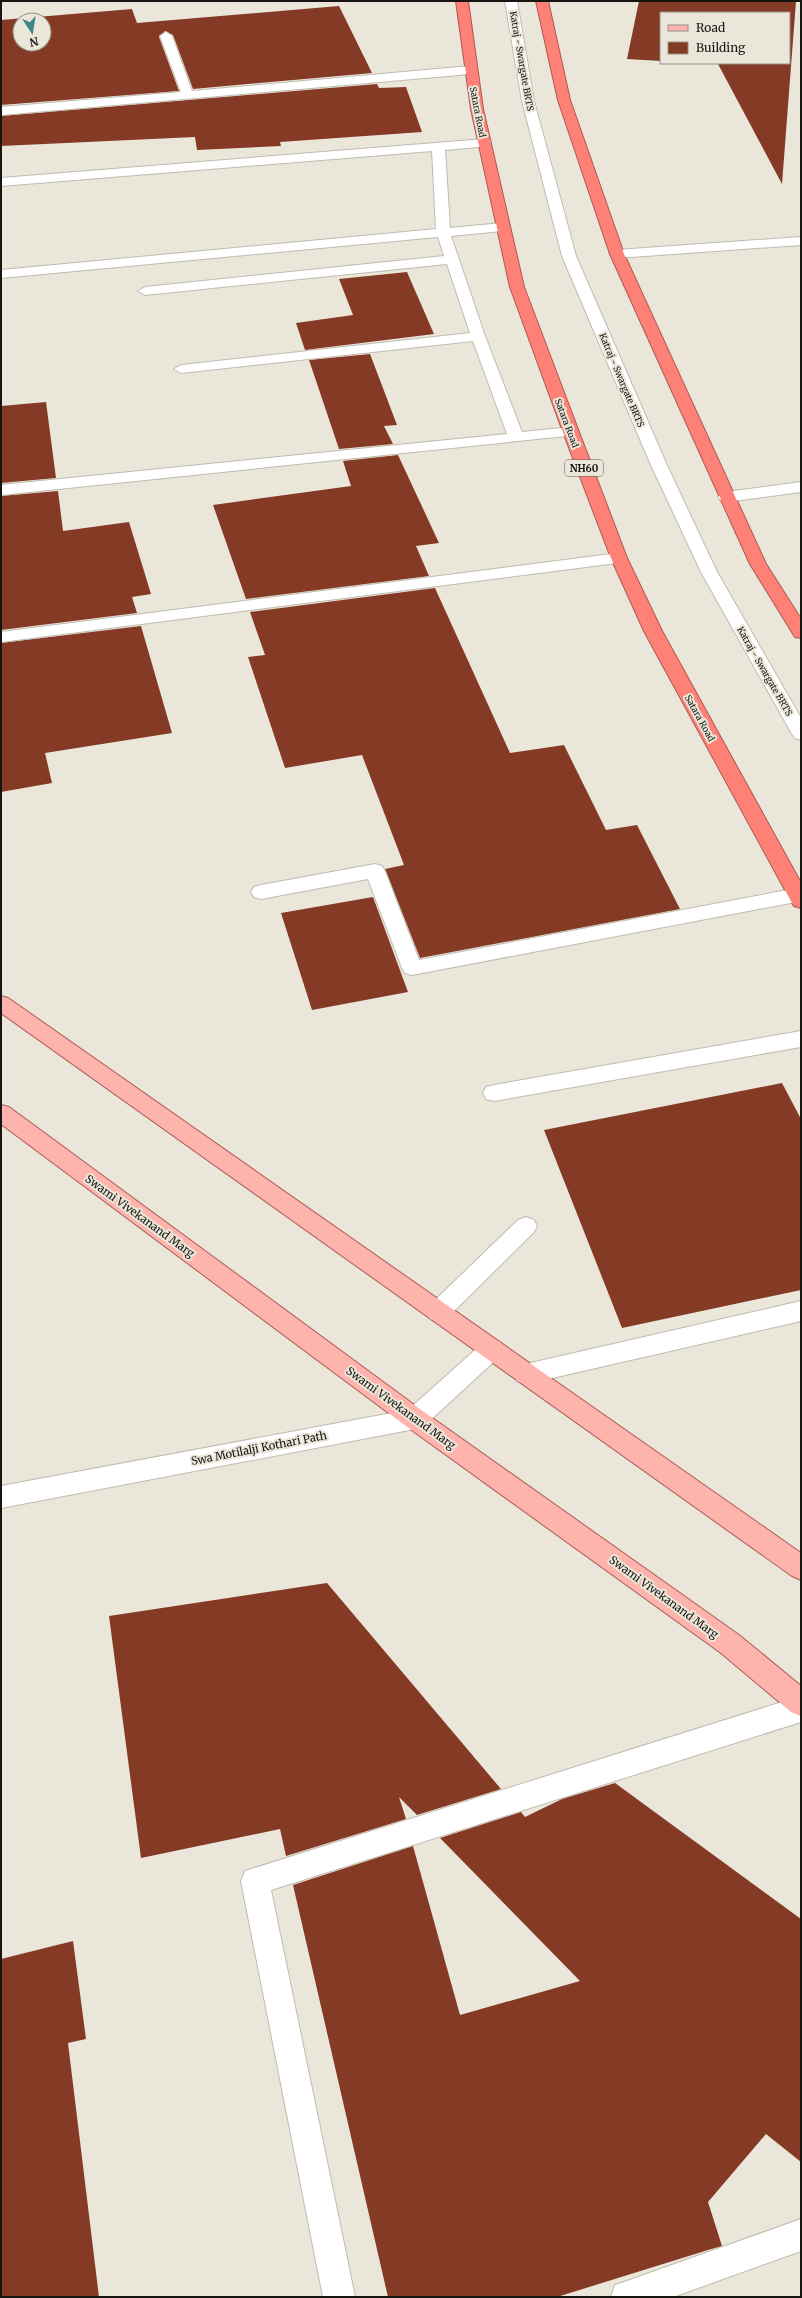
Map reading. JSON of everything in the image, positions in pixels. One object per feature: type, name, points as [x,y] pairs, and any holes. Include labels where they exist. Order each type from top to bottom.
[{"type":"highway","name":"Satara Road","points":[[462,1],[470,70],[502,226],[517,287],[571,432],[619,558],[653,631],[800,898]]},
{"type":"highway","points":[[542,1],[564,100],[616,254],[758,564],[801,633]]},
{"type":"main road","points":[[1,1003],[801,1568]]},
{"type":"main road","name":"Swami Vivekanand Marg","points":[[1,1113],[415,1419],[730,1644],[801,1703]]},
{"type":"street","name":"Katraj - Swargate BRTS","points":[[511,1],[528,101],[569,256],[658,463],[709,572],[801,734]]},
{"type":"street","points":[[166,36],[188,95]]},
{"type":"street","points":[[1,112],[470,70]]},
{"type":"street","points":[[1,182],[485,143]]},
{"type":"street","points":[[438,147],[443,231],[478,336],[516,437]]},
{"type":"street","points":[[1,274],[502,226]]},
{"type":"street","points":[[616,254],[801,241]]},
{"type":"street","points":[[145,291],[452,259]]},
{"type":"street","points":[[181,369],[478,336]]},
{"type":"street","points":[[1,490],[571,432]]},
{"type":"street","points":[[726,497],[801,487]]},
{"type":"street","points":[[1,637],[619,558]]},
{"type":"street","points":[[261,892],[375,871],[412,968],[800,898]]},
{"type":"street","points":[[494,1093],[801,1039]]},
{"type":"street","points":[[438,1312],[526,1226]]},
{"type":"street","points":[[526,1374],[801,1311]]},
{"type":"street","points":[[415,1419],[492,1349]]},
{"type":"street","name":"Swa Motilalji Kothari Path","points":[[1,1497],[415,1419]]},
{"type":"street","points":[[339,2297],[255,1881],[801,1708]]},
{"type":"street","points":[[627,2297],[801,2235]]},
{"type":"building","points":[[639,1],[796,1],[782,184],[718,64],[790,64],[790,12],[660,12],[660,61],[627,59]]},
{"type":"building","points":[[339,6],[372,73],[193,89],[173,35],[165,31],[159,37],[179,91],[1,105],[1,20],[12,19],[12,52],[52,52],[52,16],[132,9],[137,23]]},
{"type":"building","points":[[377,84],[379,88],[406,87],[422,132],[280,142],[281,146],[197,150],[195,137],[1,146],[1,116]]},
{"type":"building","points":[[407,272],[434,334],[305,350],[296,323],[353,315],[339,279]]},
{"type":"building","points":[[370,354],[397,425],[384,426],[393,444],[339,449],[309,360]]},
{"type":"building","points":[[46,402],[56,478],[1,483],[1,406]]},
{"type":"building","points":[[398,455],[439,543],[416,546],[429,576],[246,599],[213,505],[351,486],[343,461]]},
{"type":"building","points":[[58,491],[63,531],[129,522],[151,594],[132,597],[137,613],[1,630],[1,496]]},
{"type":"building","points":[[435,588],[510,753],[564,745],[606,830],[637,825],[680,909],[420,958],[385,869],[404,865],[362,755],[285,768],[248,657],[265,655],[250,612]]},
{"type":"building","points":[[141,626],[172,733],[45,753],[52,783],[1,792],[1,643]]},
{"type":"building","points":[[373,897],[408,992],[312,1010],[281,913]]},
{"type":"building","points":[[782,1083],[801,1119],[801,1290],[622,1328],[544,1130]]},
{"type":"building","points":[[327,1583],[501,1789],[417,1815],[399,1797],[406,1819],[286,1856],[280,1829],[141,1858],[109,1616]]},
{"type":"building","points":[[615,1783],[801,1919],[801,2162],[766,2134],[708,2202],[722,2246],[557,2297],[388,2297],[293,1885],[413,1846],[460,2015],[580,1981],[440,1838],[521,1812],[525,1817],[562,1799]]},
{"type":"building","points":[[73,1941],[86,2039],[68,2043],[99,2297],[1,2297],[1,1959]]}]
